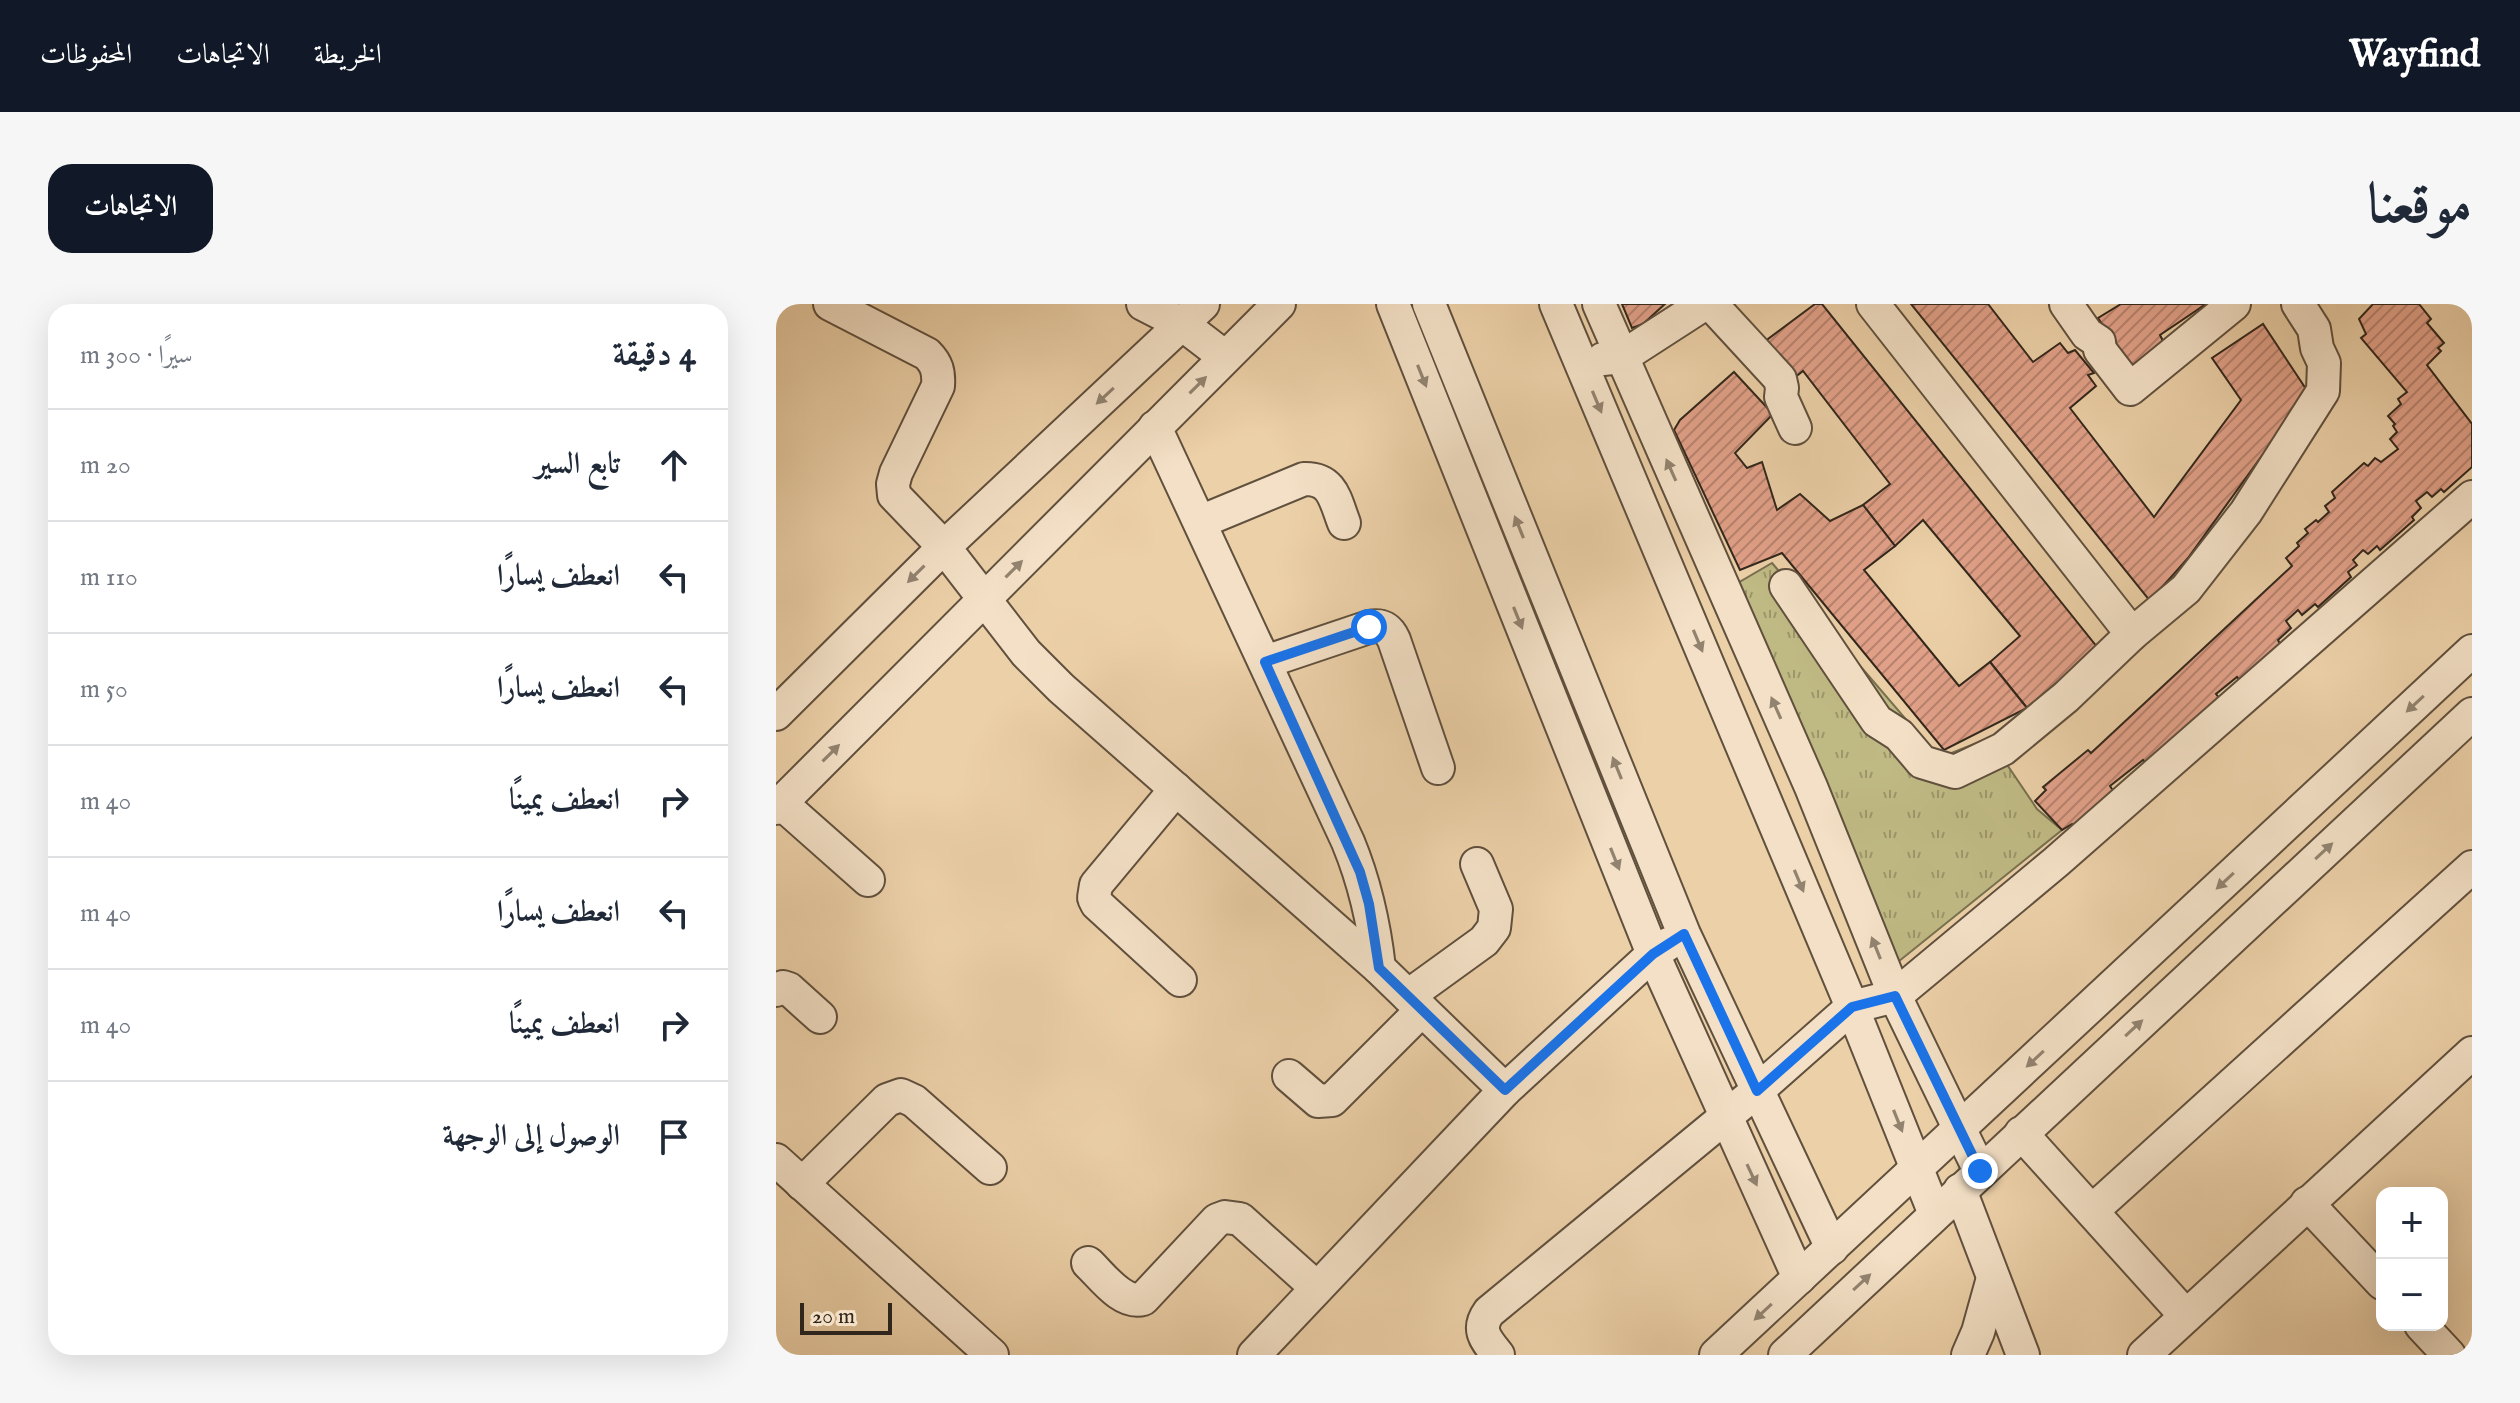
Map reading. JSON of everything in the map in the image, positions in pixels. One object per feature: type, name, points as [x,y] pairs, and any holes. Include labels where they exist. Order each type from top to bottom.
[{"type":"street","points":[[830,304],[927,354],[935,363],[939,374],[938,386],[893,484],[894,495],[944,547],[1026,653],[1379,968],[1505,1090]]},
{"type":"street","points":[[1143,304],[1192,314],[1225,357]]},
{"type":"street","points":[[868,880],[778,806],[1279,304]]},
{"type":"street","points":[[1393,304],[1653,954],[1799,1278]]},
{"type":"street","points":[[1429,304],[1684,934],[1832,1248]]},
{"type":"street","points":[[1556,304],[1852,1007],[1935,1214]]},
{"type":"street","points":[[1599,304],[1811,787],[1895,996],[1961,1128],[1993,1278],[2023,1355]]},
{"type":"street","points":[[1580,361],[1622,357],[1704,304]]},
{"type":"street","points":[[1711,304],[1780,379],[1781,397],[1795,428]]},
{"type":"street","points":[[1873,304],[2132,634]]},
{"type":"street","points":[[2066,304],[2087,334],[2099,342],[2100,350],[2130,389],[2234,304]]},
{"type":"street","points":[[1786,586],[1877,721],[1899,735],[1922,762],[1955,772],[2003,749],[2186,589],[2246,512],[2323,391],[2324,363],[2317,348],[2314,329],[2298,304]]},
{"type":"street","points":[[776,714],[944,547],[1192,314]]},
{"type":"street","points":[[1155,427],[1360,872],[1369,904],[1379,968]]},
{"type":"street","points":[[1200,522],[1304,479],[1314,479],[1330,488],[1344,523]]},
{"type":"street","points":[[1498,1355],[1484,1338],[1482,1329],[1489,1312],[1757,1091],[1852,1007],[1895,996],[2056,862],[2472,497]]},
{"type":"street","points":[[1265,662],[1369,627],[1377,626],[1391,632],[1438,768]]},
{"type":"street","points":[[1716,1355],[2472,651]]},
{"type":"street","points":[[1785,1355],[2472,714]]},
{"type":"street","points":[[1769,811],[1811,787]]},
{"type":"street","points":[[1176,789],[1094,891],[1097,904],[1180,980]]},
{"type":"street","points":[[1289,1076],[1318,1101],[1332,1100],[1415,1003],[1484,941],[1494,928],[1496,909],[1477,864]]},
{"type":"street","points":[[2092,1211],[2472,867]]},
{"type":"street","points":[[1254,1355],[1505,1090],[1653,954],[1684,934]]},
{"type":"street","points":[[776,990],[783,987],[789,989],[820,1017]]},
{"type":"street","points":[[2144,1355],[2472,1053]]},
{"type":"street","points":[[802,1184],[887,1100],[901,1095],[908,1096],[990,1168]]},
{"type":"street","points":[[2021,1133],[2186,1316]]},
{"type":"street","points":[[776,1160],[992,1355]]},
{"type":"street","points":[[2307,1203],[2376,1277]]},
{"type":"street","points":[[1088,1263],[1126,1298],[1137,1301],[1143,1299],[1217,1220],[1233,1216],[1317,1288]]},
{"type":"street","points":[[1968,1355],[1978,1332],[1993,1278]]},
{"type":"street","points":[[2427,1331],[2449,1355]]},
{"type":"green space","points":[[1772,563],[1939,758],[1989,738],[2037,809],[2062,830],[1893,966],[1731,587]]},
{"type":"building","points":[[1622,304],[1665,304],[1643,324],[1632,328]]},
{"type":"building","points":[[1815,304],[1822,304],[2098,648],[2027,708],[1990,662],[2020,636],[1923,520],[1895,546],[1863,505],[1890,484],[1803,371],[1794,378],[1764,342]]},
{"type":"building","points":[[1911,304],[1988,304],[2033,362],[2060,343],[2068,353],[2075,350],[2094,373],[2088,375],[2096,386],[2070,408],[2154,517],[2241,400],[2212,358],[2263,324],[2308,392],[2188,558],[2150,601]]},
{"type":"building","points":[[2121,304],[2206,304],[2160,335],[2165,345],[2133,370],[2098,318]]},
{"type":"building","points":[[2373,304],[2419,304],[2431,319],[2427,323],[2444,343],[2438,348],[2441,351],[2427,365],[2472,424],[2472,467],[2444,492],[2441,489],[2432,497],[2427,492],[2416,501],[2421,508],[2412,517],[2414,520],[2380,550],[2377,546],[2368,554],[2363,550],[2353,560],[2357,565],[2348,572],[2351,577],[2318,607],[2315,604],[2302,615],[2298,610],[2286,621],[2291,628],[2278,640],[2280,644],[2240,681],[2237,677],[2216,694],[2220,699],[2147,765],[2143,760],[2110,786],[2114,792],[2074,827],[2072,824],[2062,830],[2035,801],[2046,790],[2043,787],[2088,750],[2091,753],[2292,566],[2286,558],[2308,533],[2305,529],[2329,512],[2325,506],[2335,498],[2332,492],[2364,463],[2368,466],[2375,458],[2381,462],[2398,449],[2390,439],[2397,432],[2388,416],[2401,404],[2398,399],[2407,392],[2361,338],[2366,334],[2359,319]]},
{"type":"building","points":[[1734,372],[1773,414],[1735,453],[1747,468],[1762,462],[1777,510],[1800,494],[1830,521],[1863,505],[1895,546],[1864,570],[1959,686],[1990,662],[2027,708],[1944,750],[1782,553],[1740,570],[1674,430],[1680,420]]},
{"type":"route","points":[[1369,627],[1265,662],[1360,872],[1369,904],[1379,968],[1505,1090],[1653,954],[1684,934],[1757,1091],[1852,1007],[1895,996],[1980,1171]]}]
